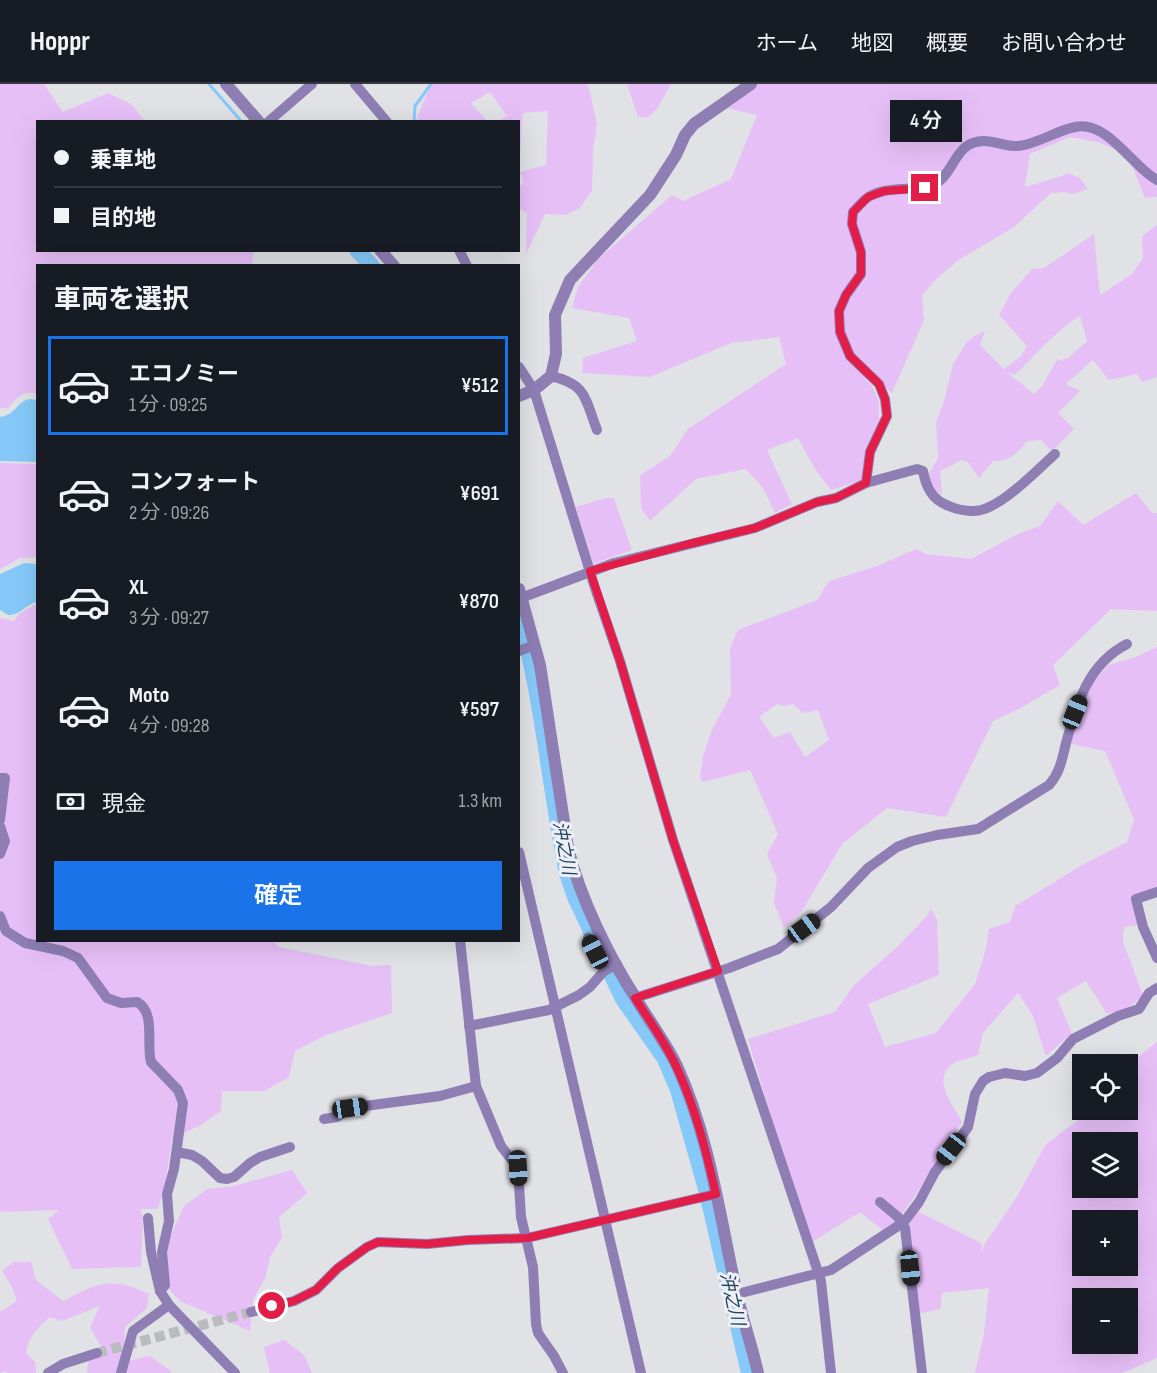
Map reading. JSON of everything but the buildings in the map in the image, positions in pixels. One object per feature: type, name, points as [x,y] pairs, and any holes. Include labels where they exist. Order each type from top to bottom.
[{"type":"street","points":[[226,84],[257,120]]},
{"type":"street","points":[[270,120],[312,84]]},
{"type":"street","points":[[355,84],[385,120]]},
{"type":"street","points":[[520,396],[534,390],[551,376],[556,354],[555,315],[570,280],[650,195],[685,135],[694,124],[751,84]]},
{"type":"street","points":[[866,483],[870,452],[887,416],[885,399],[879,384],[850,356],[840,332],[839,311],[846,295],[861,274],[861,252],[852,224],[853,212],[868,197],[884,191],[925,188],[940,181],[958,155],[971,143],[985,141],[1018,146],[1077,126],[1097,130],[1110,138],[1157,180]]},
{"type":"street","points":[[382,252],[392,264]]},
{"type":"street","points":[[520,369],[534,390],[620,661],[673,840],[820,1274],[831,1373]]},
{"type":"street","points":[[551,376],[567,380],[576,385],[584,394],[597,430]]},
{"type":"street","points":[[758,1373],[737,1294],[707,1155],[684,1083],[665,1044],[635,998],[617,964],[581,894],[573,869],[540,665],[520,593],[590,571],[755,528],[817,502],[836,498],[866,483],[917,469],[923,471],[933,497],[954,508],[974,512],[1014,492],[1055,454]]},
{"type":"street","points":[[635,998],[778,949],[831,907],[868,867],[897,847],[937,835],[978,829],[1049,785],[1057,776],[1075,712],[1083,693],[1103,660],[1127,644]]},
{"type":"street","points":[[520,651],[535,645]]},
{"type":"street","points":[[0,778],[5,778],[0,820]]},
{"type":"street","points":[[0,826],[5,841],[0,854]]},
{"type":"street","points":[[520,858],[641,1373]]},
{"type":"street","points":[[1157,892],[1136,898],[1143,927],[1157,958]]},
{"type":"street","points":[[0,916],[6,931],[25,943],[63,951],[78,958],[107,998],[121,1003],[137,1002],[143,1007],[148,1023],[151,1062],[178,1090],[183,1102],[177,1152],[167,1194],[169,1221],[162,1252],[165,1285],[160,1291]]},
{"type":"street","points":[[588,938],[604,971]]},
{"type":"street","points":[[460,942],[476,1086],[501,1146],[518,1168],[521,1217],[533,1267],[536,1324],[538,1333],[563,1373]]},
{"type":"street","points":[[469,1026],[549,1010],[590,987],[604,971],[617,964]]},
{"type":"street","points":[[737,1294],[831,1270],[902,1223],[919,1202],[943,1160],[968,1127],[975,1094],[983,1081],[988,1077],[1005,1073],[1025,1076],[1037,1073],[1057,1058],[1073,1040],[1118,1016],[1139,1009],[1149,993],[1157,988]]},
{"type":"street","points":[[324,1119],[337,1117],[350,1108],[440,1096],[476,1086]]},
{"type":"street","points":[[177,1152],[192,1155],[220,1178],[227,1179],[234,1177],[260,1157],[290,1147]]},
{"type":"street","points":[[251,1312],[294,1301],[316,1290],[338,1268],[367,1247],[378,1242],[427,1244],[527,1238],[716,1194]]},
{"type":"street","points":[[880,1202],[905,1228],[922,1373]]},
{"type":"street","points":[[148,1218],[151,1252],[160,1291],[169,1305],[236,1373]]},
{"type":"street","points":[[121,1373],[133,1331],[169,1305]]},
{"type":"street","points":[[48,1373],[63,1364],[97,1353]]},
{"type":"shaded area","points":[[0,84],[44,84],[63,112],[108,93],[131,104],[144,120],[36,120],[36,252],[254,252],[252,264],[36,264],[36,393],[21,396],[8,408],[0,408]]},
{"type":"shaded area","points":[[431,84],[588,84],[597,124],[593,151],[592,191],[580,208],[565,215],[545,214],[526,254],[527,214],[520,209],[520,185],[524,183],[520,172],[546,165],[548,111],[523,113],[520,154],[520,120],[501,120],[512,114],[506,115],[490,92],[471,103],[486,120],[416,120]]},
{"type":"shaded area","points":[[627,84],[671,84],[657,109],[648,117],[638,117]]},
{"type":"shaded area","points":[[746,84],[1157,84],[1157,197],[1145,198],[1128,155],[1098,142],[1070,137],[1030,154],[1025,187],[1068,173],[1080,178],[1088,189],[1072,194],[1051,193],[1014,227],[957,261],[934,281],[922,296],[924,320],[892,393],[860,366],[879,401],[875,442],[864,455],[866,479],[831,490],[815,469],[798,438],[767,450],[792,504],[775,513],[763,488],[746,469],[696,479],[650,521],[641,508],[640,475],[670,456],[688,429],[786,364],[779,337],[731,343],[650,377],[582,373],[583,358],[637,341],[629,318],[572,308],[578,287],[598,259],[672,195],[683,201],[731,179],[757,115],[721,107]]},
{"type":"shaded area","points":[[1157,225],[1157,377],[1142,382],[1137,374],[1109,380],[1093,360],[1066,384],[1080,391],[1058,413],[1074,429],[1052,451],[1041,440],[1027,441],[1009,458],[993,461],[979,478],[969,463],[962,460],[940,471],[942,494],[932,489],[929,474],[938,458],[936,422],[953,364],[966,343],[985,331],[980,345],[1004,369],[1021,356],[1027,346],[999,315],[1011,293],[1032,269],[1044,268],[1094,234],[1100,295],[1132,274],[1143,258],[1142,236]],"holes":[[[1080,316],[1087,341],[1068,358],[1056,361],[1043,385],[1034,394],[1007,372],[1015,375],[1054,336]]]},
{"type":"shaded area","points":[[0,463],[36,464],[36,557],[20,558],[0,569]]},
{"type":"shaded area","points":[[1136,493],[1152,513],[1157,513],[1157,611],[1111,609],[1053,665],[1060,685],[993,721],[946,817],[887,808],[842,844],[802,911],[784,928],[774,903],[777,878],[767,854],[778,834],[750,770],[703,782],[700,778],[703,756],[712,730],[731,694],[730,648],[738,630],[817,600],[829,581],[877,566],[916,549],[926,554],[971,559],[1018,534],[1040,526],[1058,501],[1083,525]],"holes":[[[777,704],[784,706],[793,704],[803,713],[818,710],[829,740],[805,757],[790,732],[774,738],[759,717]]]},
{"type":"shaded area","points":[[606,498],[614,498],[632,550],[593,564],[576,507]]},
{"type":"shaded area","points":[[36,605],[36,942],[274,942],[279,947],[372,966],[391,965],[392,1013],[324,1036],[295,1051],[289,1077],[265,1091],[222,1091],[221,1111],[201,1125],[172,1139],[165,1185],[158,1209],[140,1209],[143,1217],[141,1267],[72,1269],[48,1219],[59,1210],[0,1212],[0,618],[14,621],[19,614]]},
{"type":"shaded area","points":[[1157,647],[1157,887],[1131,898],[1140,925],[1124,927],[1123,942],[1143,995],[1130,1007],[1107,1014],[1086,981],[1057,998],[1072,1033],[1046,1056],[1033,1016],[1018,993],[983,1033],[978,1055],[954,1063],[946,1071],[944,1086],[946,1094],[962,1122],[913,1199],[887,1234],[860,1212],[809,1244],[748,1039],[835,1012],[854,985],[896,948],[931,909],[937,919],[939,975],[868,1004],[885,1047],[936,1033],[975,984],[986,949],[989,929],[1010,922],[1015,906],[1082,865],[1127,842],[1134,819],[1105,751],[1071,744],[1091,685],[1108,665],[1133,658]]},
{"type":"shaded area","points":[[1157,1042],[1157,1358],[1122,1373],[975,1373],[984,1334],[989,1288],[942,1293],[940,1309],[918,1314],[909,1229],[911,1219],[917,1211],[981,1243],[982,1252],[985,1243],[1015,1200],[1046,1144],[1078,1120],[1138,1120],[1138,1057]]},
{"type":"shaded area","points":[[292,1170],[307,1193],[279,1217],[282,1238],[270,1257],[266,1276],[253,1300],[250,1331],[180,1301],[167,1287],[167,1244],[184,1206],[207,1189],[234,1186]]},
{"type":"shaded area","points":[[13,1262],[31,1262],[36,1280],[63,1301],[87,1289],[114,1283],[136,1288],[149,1294],[147,1308],[125,1327],[123,1362],[150,1356],[171,1371],[170,1373],[87,1373],[89,1355],[101,1347],[90,1327],[100,1306],[62,1321],[50,1317],[37,1329],[31,1337],[26,1353],[35,1362],[36,1373],[7,1373],[6,1371],[0,1373],[0,1312],[17,1301],[2,1271]]},
{"type":"shaded area","points":[[284,1340],[304,1355],[312,1373],[270,1373],[264,1347]]},
{"type":"water","points":[[26,400],[36,400],[36,462],[0,461],[0,417],[10,414]]},
{"type":"water","points":[[24,563],[36,564],[36,602],[8,615],[0,610],[0,574]]},
{"type":"waterway","points":[[209,84],[240,120]]},
{"type":"waterway","points":[[414,120],[415,106],[431,84]]},
{"type":"waterway","name":"沖之川","points":[[359,252],[370,264]]},
{"type":"waterway","name":"沖之川","points":[[520,618],[534,678],[567,873],[575,897],[623,999],[665,1059],[678,1090],[706,1189],[749,1373]]},
{"type":"tunnel","points":[[97,1353],[251,1312]]},
{"type":"route","points":[[272,1306],[294,1301],[316,1290],[338,1268],[367,1247],[378,1242],[427,1244],[527,1238],[716,1194],[707,1155],[684,1083],[665,1044],[635,998],[718,971],[673,840],[620,661],[590,571],[755,528],[817,502],[836,498],[866,483],[870,452],[887,416],[885,399],[879,384],[850,356],[840,332],[839,311],[846,295],[861,274],[861,252],[852,224],[853,212],[868,197],[884,191],[925,188]]}]
